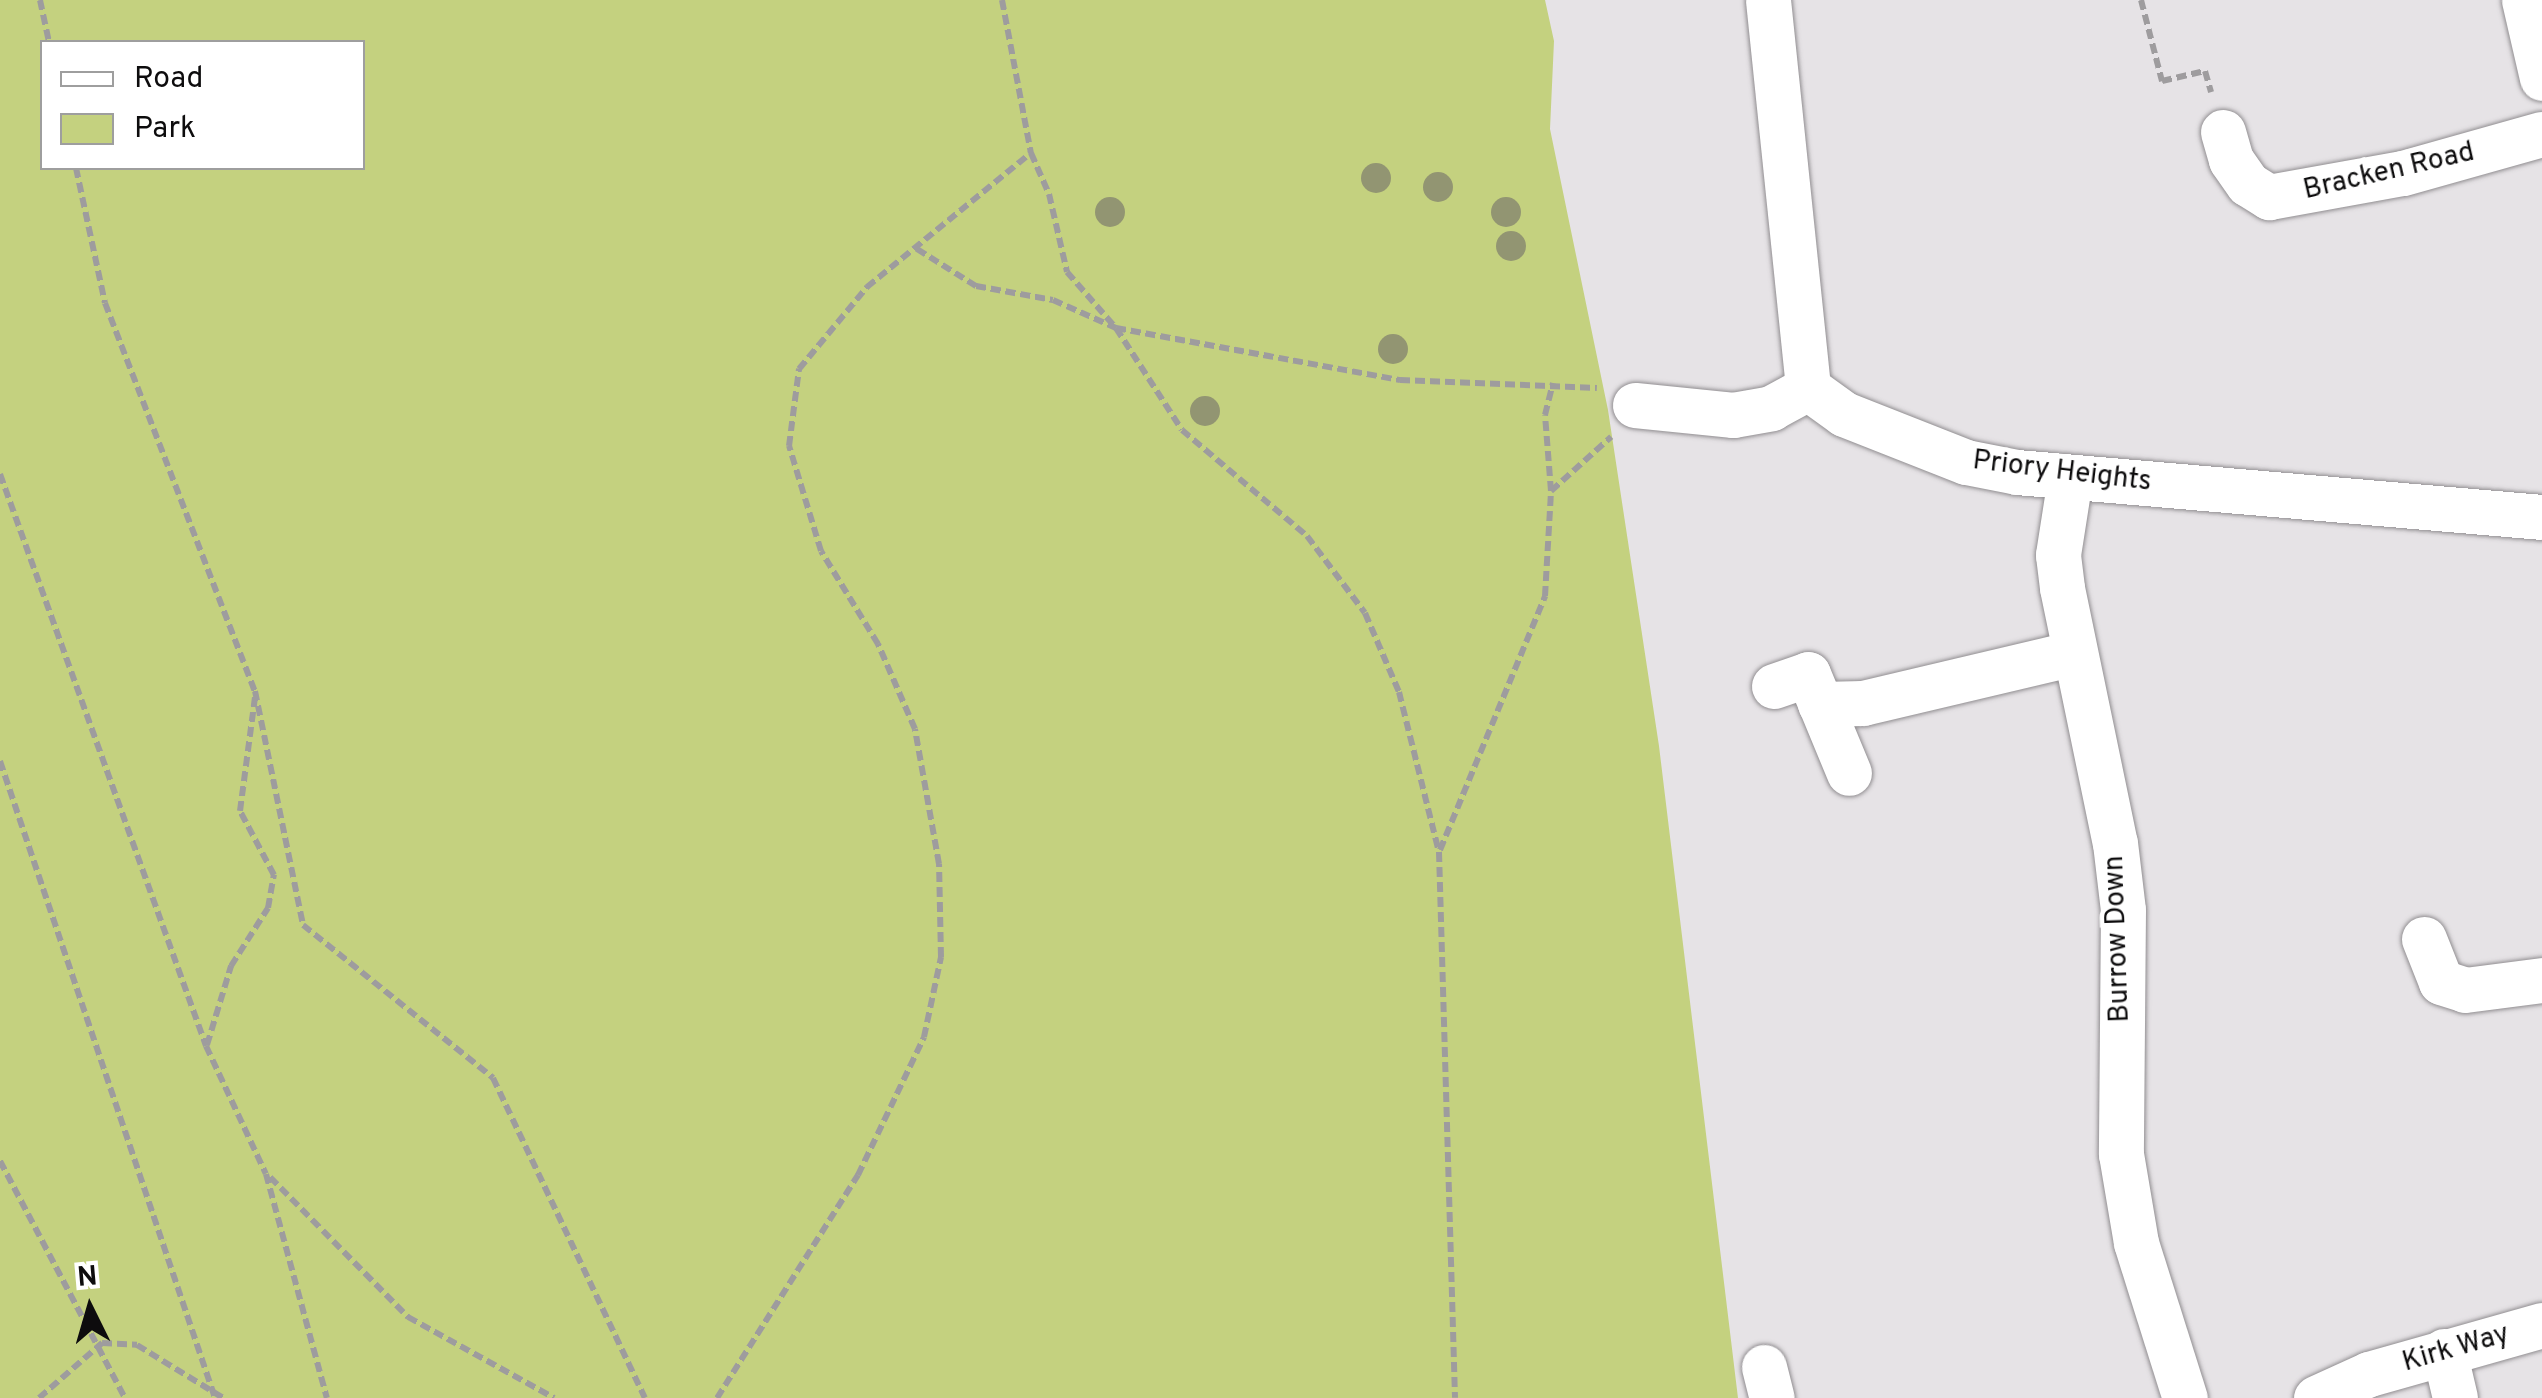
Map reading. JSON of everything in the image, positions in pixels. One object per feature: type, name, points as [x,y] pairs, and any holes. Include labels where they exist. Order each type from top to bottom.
[{"type":"street","points":[[1635,404],[1733,415],[1770,408],[1808,388],[1768,0]]},
{"type":"street","points":[[2524,0],[2541,69]]},
{"type":"street","name":"Bracken Road","points":[[2223,132],[2230,160],[2248,184],[2269,197],[2403,174],[2542,134]]},
{"type":"street","name":"Priory Heights","points":[[1808,388],[1844,414],[1966,462],[2070,478],[2542,517]]},
{"type":"street","name":"Burrow Down","points":[[2070,478],[2058,555],[2074,652],[2115,843],[2122,910],[2119,1091],[2127,1201],[2185,1398]]},
{"type":"street","points":[[1820,704],[1863,703],[2074,652]]},
{"type":"street","points":[[1774,686],[1808,674],[1850,773]]},
{"type":"street","points":[[2424,939],[2441,982],[2465,990],[2542,980]]},
{"type":"street","name":"Kirk Way","points":[[2316,1398],[2444,1351],[2542,1325]]},
{"type":"street","points":[[2444,1351],[2455,1398]]},
{"type":"path","points":[[40,0],[49,40]]},
{"type":"path","points":[[1002,0],[1031,153],[1049,194],[1068,272],[1116,328],[1182,430],[1307,536],[1365,613],[1399,692],[1439,852],[1455,1398]]},
{"type":"path","points":[[2141,0],[2162,81],[2205,71],[2223,132]]},
{"type":"path","points":[[716,1398],[858,1176],[924,1038],[941,957],[938,864],[914,729],[878,644],[821,550],[789,446],[799,369],[867,288],[1031,153]]},
{"type":"path","points":[[76,170],[105,303],[255,691],[303,925],[493,1078],[646,1398]]},
{"type":"path","points":[[916,249],[976,286],[1053,300],[1116,328],[1400,380],[1621,386],[1635,404],[1625,432],[1601,441],[1572,479],[1552,491]]},
{"type":"path","points":[[1439,852],[1545,596],[1552,491],[1545,415],[1553,383]]},
{"type":"path","points":[[0,474],[206,1046],[266,1174],[327,1398]]},
{"type":"path","points":[[206,1046],[231,966],[268,908],[274,875],[240,811],[255,691]]},
{"type":"path","points":[[0,761],[217,1396]]},
{"type":"path","points":[[0,1162],[102,1344],[126,1398]]},
{"type":"path","points":[[266,1174],[408,1317],[554,1398]]},
{"type":"path","points":[[39,1398],[102,1344],[137,1345],[217,1396]]},
{"type":"green space","points":[[0,0],[1545,0],[1554,41],[1550,129],[1608,410],[1659,746],[1738,1398],[0,1398]]}]
